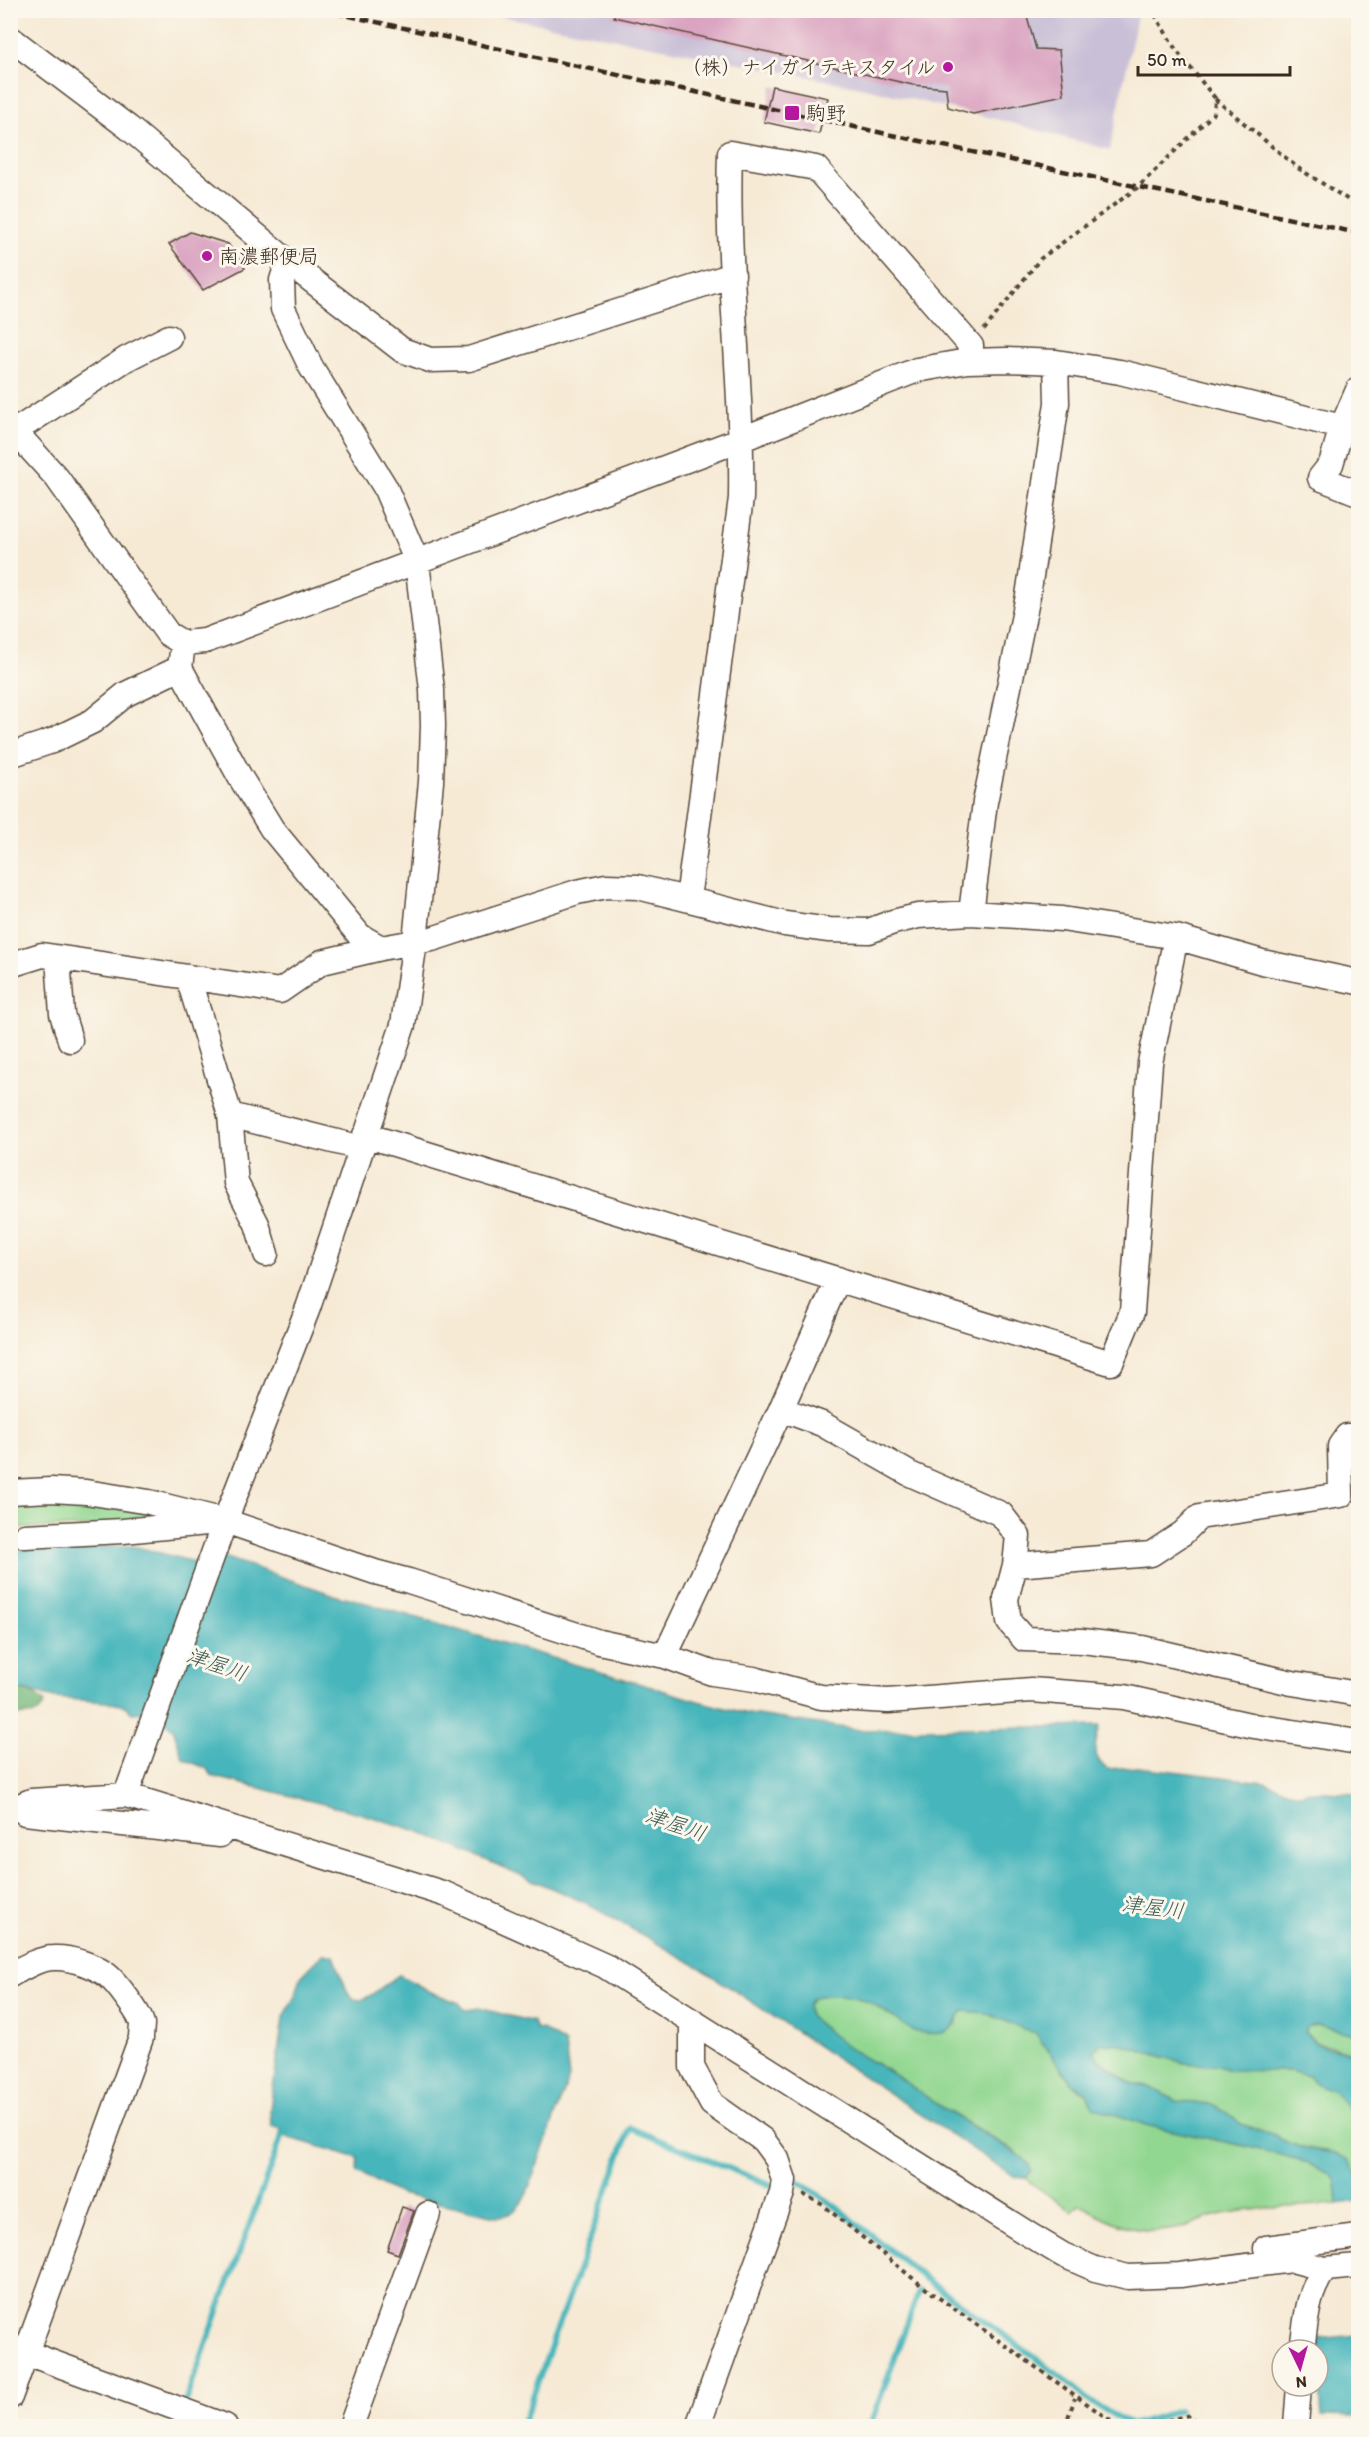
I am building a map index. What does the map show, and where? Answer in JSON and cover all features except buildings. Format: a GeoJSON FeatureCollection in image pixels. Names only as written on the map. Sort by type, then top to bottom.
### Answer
{"type":"FeatureCollection","features":[{"type":"Feature","properties":{"kind":"street"},"geometry":{"type":"LineString","coordinates":[[10,38],[129,128],[288,262],[402,350],[430,360],[469,359],[733,275]]}},
{"type":"Feature","properties":{"kind":"street"},"geometry":{"type":"LineString","coordinates":[[688,899],[741,498],[742,440],[729,198],[730,153],[816,168],[969,354]]}},
{"type":"Feature","properties":{"kind":"street"},"geometry":{"type":"LineString","coordinates":[[130,1786],[225,1521],[308,1308],[403,1025],[415,941],[431,782],[433,726],[432,690],[417,562],[385,487],[310,367],[283,309],[282,280],[288,262]]}},
{"type":"Feature","properties":{"kind":"street"},"geometry":{"type":"LineString","coordinates":[[169,337],[126,359],[13,428],[57,478],[168,634],[183,643],[205,640],[742,440],[917,370],[969,354],[1007,360],[1056,362],[1120,372],[1350,429]]}},
{"type":"Feature","properties":{"kind":"street"},"geometry":{"type":"LineString","coordinates":[[971,913],[985,802],[1028,596],[1057,404],[1056,362]]}},
{"type":"Feature","properties":{"kind":"street"},"geometry":{"type":"LineString","coordinates":[[1359,390],[1350,429],[1331,464],[1320,478],[1359,493]]}},
{"type":"Feature","properties":{"kind":"street"},"geometry":{"type":"LineString","coordinates":[[183,643],[180,668],[240,777],[273,829],[360,936],[381,948]]}},
{"type":"Feature","properties":{"kind":"street"},"geometry":{"type":"LineString","coordinates":[[10,755],[52,741],[93,721],[126,694],[180,668]]}},
{"type":"Feature","properties":{"kind":"street"},"geometry":{"type":"LineString","coordinates":[[10,965],[42,956],[280,991],[322,962],[432,939],[577,892],[606,886],[638,887],[785,924],[829,930],[869,931],[918,916],[971,913],[1062,919],[1176,937],[1262,962],[1359,982]]}},
{"type":"Feature","properties":{"kind":"street"},"geometry":{"type":"LineString","coordinates":[[230,1115],[363,1142],[838,1279],[1111,1363],[1132,1312],[1150,1063],[1176,937]]}},
{"type":"Feature","properties":{"kind":"street"},"geometry":{"type":"LineString","coordinates":[[58,958],[62,1014],[70,1040]]}},
{"type":"Feature","properties":{"kind":"street"},"geometry":{"type":"LineString","coordinates":[[188,977],[230,1115],[236,1183],[257,1224],[266,1254]]}},
{"type":"Feature","properties":{"kind":"street"},"geometry":{"type":"LineString","coordinates":[[665,1656],[781,1410],[838,1279]]}},
{"type":"Feature","properties":{"kind":"street"},"geometry":{"type":"LineString","coordinates":[[781,1410],[822,1425],[910,1474],[1001,1514],[1018,1536],[1015,1565],[1006,1599],[1009,1622],[1024,1639],[1082,1641],[1142,1648],[1292,1683],[1359,1694]]}},
{"type":"Feature","properties":{"kind":"street"},"geometry":{"type":"LineString","coordinates":[[1015,1565],[1151,1554],[1183,1533],[1199,1517],[1341,1495],[1340,1446],[1347,1436],[1359,1436]]}},
{"type":"Feature","properties":{"kind":"street"},"geometry":{"type":"LineString","coordinates":[[10,1492],[51,1490],[86,1492],[149,1502],[225,1521],[375,1572],[410,1581],[599,1642],[665,1656],[712,1673],[754,1679],[821,1697],[888,1701],[1032,1690],[1124,1697],[1254,1726],[1359,1742]]}},
{"type":"Feature","properties":{"kind":"street"},"geometry":{"type":"LineString","coordinates":[[25,1536],[123,1531],[225,1521]]}},
{"type":"Feature","properties":{"kind":"street"},"geometry":{"type":"LineString","coordinates":[[10,1811],[31,1801],[130,1786],[351,1865],[445,1894],[604,1966],[1064,2255],[1095,2269],[1128,2277],[1180,2275],[1292,2260],[1325,2269],[1356,2265]]}},
{"type":"Feature","properties":{"kind":"street"},"geometry":{"type":"LineString","coordinates":[[10,1811],[219,1835],[351,1865]]}},
{"type":"Feature","properties":{"kind":"street"},"geometry":{"type":"LineString","coordinates":[[10,1975],[30,1964],[53,1958],[92,1967],[108,1975],[142,2023],[141,2038],[18,2350],[10,2397]]}},
{"type":"Feature","properties":{"kind":"street"},"geometry":{"type":"LineString","coordinates":[[692,2021],[692,2067],[712,2104],[763,2140],[777,2159],[784,2180],[698,2427]]}},
{"type":"Feature","properties":{"kind":"street"},"geometry":{"type":"LineString","coordinates":[[351,2427],[428,2214]]}},
{"type":"Feature","properties":{"kind":"street"},"geometry":{"type":"LineString","coordinates":[[1180,2275],[1217,2259],[1255,2249],[1359,2236]]}},
{"type":"Feature","properties":{"kind":"street"},"geometry":{"type":"LineString","coordinates":[[1304,2338],[1308,2304],[1315,2282],[1325,2269]]}},
{"type":"Feature","properties":{"kind":"street"},"geometry":{"type":"LineString","coordinates":[[18,2350],[225,2427]]}},
{"type":"Feature","properties":{"kind":"street"},"geometry":{"type":"LineString","coordinates":[[1296,2427],[1298,2398]]}},
{"type":"Feature","properties":{"kind":"path"},"geometry":{"type":"LineString","coordinates":[[1156,10],[1155,15],[1176,50],[1215,98],[1298,168],[1359,206]]}},
{"type":"Feature","properties":{"kind":"path"},"geometry":{"type":"LineString","coordinates":[[969,354],[1040,259],[1137,188],[1214,113],[1215,98]]}},
{"type":"Feature","properties":{"kind":"path"},"geometry":{"type":"LineString","coordinates":[[783,2185],[823,2205],[921,2285],[1118,2427]]}},
{"type":"Feature","properties":{"kind":"path"},"geometry":{"type":"LineString","coordinates":[[1065,2427],[1075,2398]]}},
{"type":"Feature","properties":{"kind":"path"},"geometry":{"type":"LineString","coordinates":[[1141,2427],[1190,2415],[1197,2427]]}},
{"type":"Feature","properties":{"kind":"shaded area"},"geometry":{"type":"Polygon","coordinates":[[[474,11],[1138,11],[1110,150],[1000,120],[856,86],[474,11]]]}},
{"type":"Feature","properties":{"kind":"green space"},"geometry":{"type":"Polygon","coordinates":[[[45,1498],[185,1517],[118,1526],[15,1528],[11,1538],[11,1499],[45,1498]]]}},
{"type":"Feature","properties":{"kind":"green space"},"geometry":{"type":"Polygon","coordinates":[[[23,1690],[35,1695],[45,1703],[37,1713],[11,1718],[11,1694],[23,1690]]]}},
{"type":"Feature","properties":{"kind":"green space"},"geometry":{"type":"Polygon","coordinates":[[[847,1994],[869,2002],[914,2031],[956,2025],[960,2014],[967,2011],[987,2013],[1010,2021],[1030,2030],[1041,2039],[1065,2074],[1085,2094],[1094,2107],[1150,2126],[1300,2160],[1330,2174],[1336,2181],[1338,2204],[1242,2211],[1222,2214],[1180,2228],[1154,2231],[1115,2222],[1080,2204],[1072,2211],[1026,2178],[1031,2171],[1015,2151],[848,2048],[809,2016],[807,2005],[816,1996],[847,1994]]]}},
{"type":"Feature","properties":{"kind":"green space"},"geometry":{"type":"Polygon","coordinates":[[[1320,2025],[1358,2035],[1358,2063],[1353,2056],[1317,2042],[1304,2031],[1308,2026],[1320,2025]]]}},
{"type":"Feature","properties":{"kind":"green space"},"geometry":{"type":"Polygon","coordinates":[[[1116,2043],[1185,2063],[1219,2066],[1229,2070],[1291,2071],[1308,2076],[1313,2082],[1334,2091],[1358,2122],[1358,2178],[1348,2160],[1327,2151],[1306,2149],[1281,2140],[1275,2135],[1240,2124],[1212,2104],[1179,2102],[1147,2086],[1131,2083],[1098,2059],[1094,2051],[1100,2044],[1116,2043]]]}},
{"type":"Feature","properties":{"kind":"water","name":"津屋川"},"geometry":{"type":"Polygon","coordinates":[[[13,1537],[14,1549],[134,1546],[201,1564],[221,1556],[343,1598],[749,1714],[860,1730],[1100,1726],[1095,1749],[1098,1759],[1107,1769],[1138,1767],[1265,1782],[1297,1794],[1306,1791],[1358,1794],[1358,2035],[1320,2025],[1308,2026],[1304,2031],[1320,2045],[1351,2053],[1356,2059],[1360,2077],[1358,2122],[1334,2091],[1313,2082],[1308,2076],[1290,2071],[1229,2070],[1219,2066],[1185,2063],[1116,2043],[1100,2044],[1094,2051],[1098,2059],[1130,2083],[1147,2086],[1179,2102],[1212,2104],[1240,2124],[1275,2135],[1281,2140],[1306,2149],[1336,2153],[1348,2160],[1358,2178],[1358,2201],[1338,2204],[1336,2181],[1330,2174],[1300,2160],[1150,2126],[1093,2107],[1087,2094],[1070,2080],[1036,2034],[986,2013],[963,2011],[947,2032],[928,2033],[911,2030],[876,2006],[861,1999],[827,1995],[811,2000],[807,2009],[809,2016],[848,2048],[895,2075],[944,2109],[1022,2157],[1031,2171],[1026,2178],[1015,2177],[699,1967],[586,1903],[418,1831],[359,1813],[212,1776],[206,1768],[183,1759],[173,1728],[151,1711],[132,1713],[125,1706],[107,1702],[55,1698],[23,1690],[11,1694],[11,1538],[13,1537]]]}},
{"type":"Feature","properties":{"kind":"water"},"geometry":{"type":"Polygon","coordinates":[[[323,1954],[334,1956],[347,1991],[354,1999],[362,2000],[399,1975],[433,1993],[459,2003],[465,2010],[479,2008],[533,2022],[536,2030],[542,2029],[565,2044],[569,2078],[525,2198],[513,2212],[496,2216],[400,2194],[357,2172],[358,2158],[280,2135],[281,2129],[271,2125],[270,2109],[283,2019],[296,1994],[301,1977],[323,1954]]]}},
{"type":"Feature","properties":{"kind":"water"},"geometry":{"type":"Polygon","coordinates":[[[1358,2335],[1358,2417],[1322,2416],[1321,2398],[1330,2398],[1330,2338],[1326,2338],[1358,2335]]]}},
{"type":"Feature","properties":{"kind":"waterway"},"geometry":{"type":"LineString","coordinates":[[522,2426],[630,2128],[770,2185]]}},
{"type":"Feature","properties":{"kind":"waterway"},"geometry":{"type":"LineString","coordinates":[[184,2405],[282,2135]]}},
{"type":"Feature","properties":{"kind":"waterway"},"geometry":{"type":"LineString","coordinates":[[792,2177],[835,2206],[923,2277],[1058,2374],[1091,2402],[1131,2425],[1179,2411]]}},
{"type":"Feature","properties":{"kind":"waterway"},"geometry":{"type":"LineString","coordinates":[[870,2426],[919,2291]]}},
{"type":"Feature","properties":{"kind":"waterway"},"geometry":{"type":"LineString","coordinates":[[174,2426],[177,2416]]}},
{"type":"Feature","properties":{"kind":"railway"},"geometry":{"type":"LineString","coordinates":[[322,10],[887,134],[1358,233]]}},
{"type":"Feature","properties":{"kind":"place","name":"（株）ナイガイテキスタイル"},"geometry":{"type":"Point","coordinates":[948,67]}},
{"type":"Feature","properties":{"kind":"place","name":"駒野"},"geometry":{"type":"Point","coordinates":[792,113]}},
{"type":"Feature","properties":{"kind":"place","name":"南濃郵便局"},"geometry":{"type":"Point","coordinates":[207,256]}}]}
